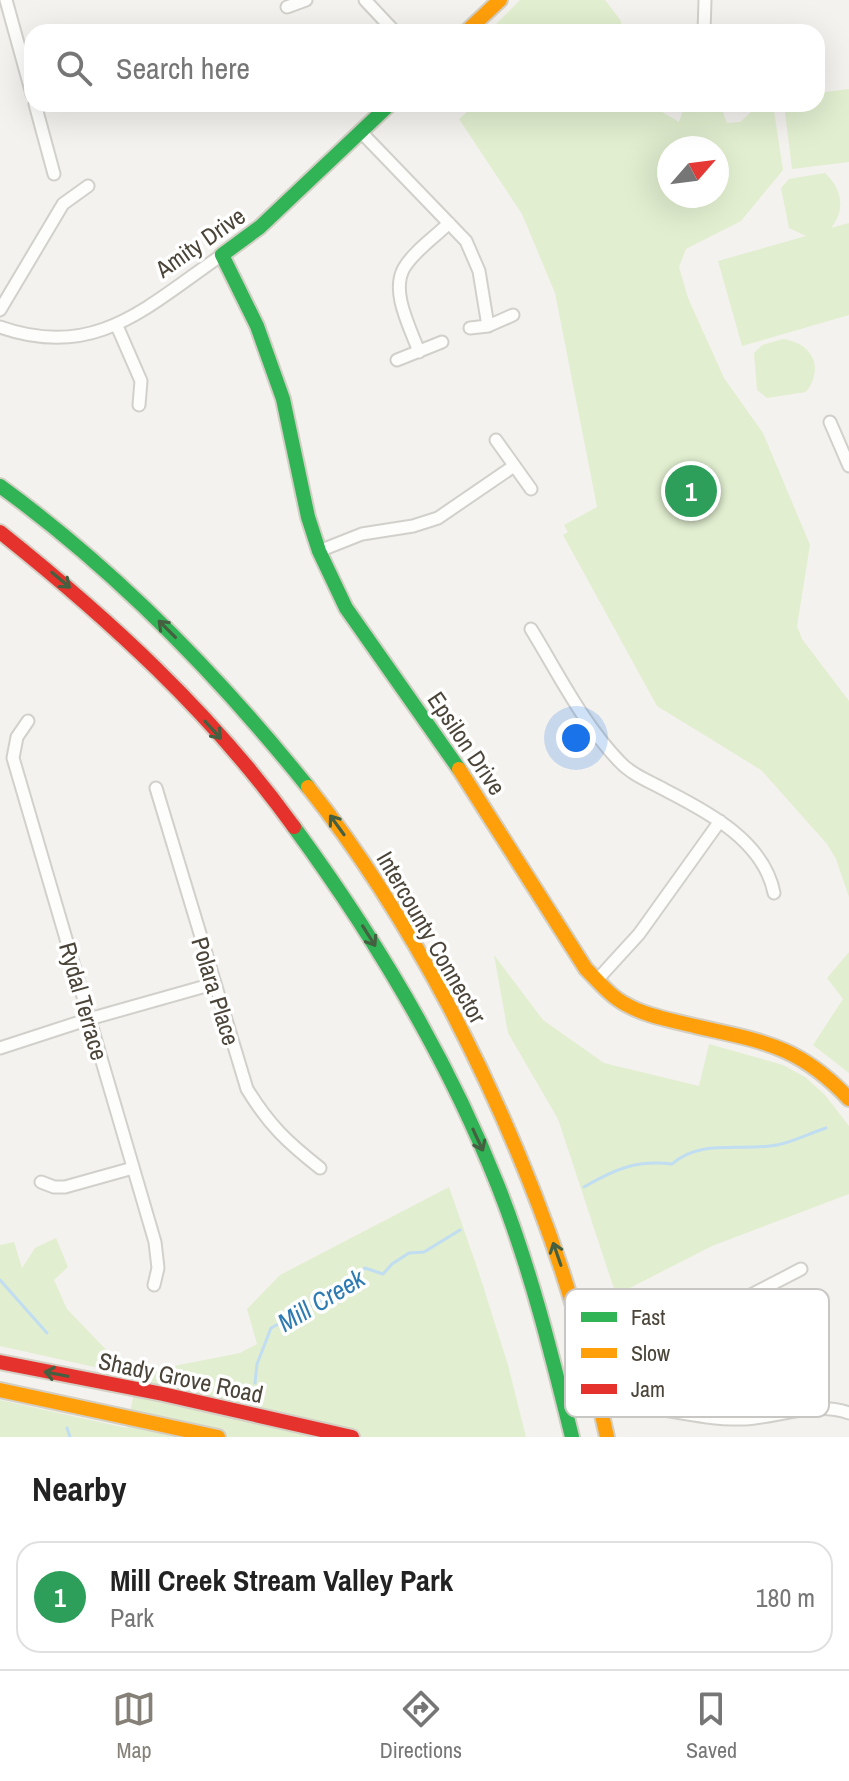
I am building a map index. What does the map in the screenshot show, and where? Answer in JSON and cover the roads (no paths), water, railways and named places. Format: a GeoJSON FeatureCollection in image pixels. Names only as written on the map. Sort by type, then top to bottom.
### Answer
{"type":"FeatureCollection","features":[{"type":"Feature","properties":{"kind":"main road"},"geometry":{"type":"LineString","coordinates":[[474,24],[500,0]]}},
{"type":"Feature","properties":{"kind":"main road","name":"Amity Drive"},"geometry":{"type":"LineString","coordinates":[[222,255],[260,227],[382,112]]}},
{"type":"Feature","properties":{"kind":"main road","name":"Epsilon Drive"},"geometry":{"type":"LineString","coordinates":[[222,255],[257,326],[283,399],[308,517],[319,551],[346,608],[468,781],[575,954],[597,980],[631,1007],[669,1019],[769,1041],[809,1062],[841,1088],[849,1099]]}},
{"type":"Feature","properties":{"kind":"main road","name":"Intercounty Connector"},"geometry":{"type":"LineString","coordinates":[[0,486],[86,552],[204,666],[269,738],[336,823],[393,904],[468,1041],[503,1113],[538,1197],[569,1289]]}},
{"type":"Feature","properties":{"kind":"main road"},"geometry":{"type":"LineString","coordinates":[[0,532],[113,626],[165,676],[249,769],[336,883],[385,961],[465,1112],[501,1195],[532,1283],[565,1410]]}},
{"type":"Feature","properties":{"kind":"main road","name":"Shady Grove Road"},"geometry":{"type":"LineString","coordinates":[[0,1362],[163,1394],[352,1437]]}},
{"type":"Feature","properties":{"kind":"main road","name":"Shady Grove Road"},"geometry":{"type":"LineString","coordinates":[[0,1390],[218,1437]]}},
{"type":"Feature","properties":{"kind":"main road"},"geometry":{"type":"LineString","coordinates":[[567,1417],[572,1437]]}},
{"type":"Feature","properties":{"kind":"main road","name":"Intercounty Connector"},"geometry":{"type":"LineString","coordinates":[[603,1417],[607,1437]]}},
{"type":"Feature","properties":{"kind":"street"},"geometry":{"type":"LineString","coordinates":[[6,0],[24,65]]}},
{"type":"Feature","properties":{"kind":"street"},"geometry":{"type":"LineString","coordinates":[[287,7],[306,0]]}},
{"type":"Feature","properties":{"kind":"street"},"geometry":{"type":"LineString","coordinates":[[365,0],[388,24]]}},
{"type":"Feature","properties":{"kind":"street"},"geometry":{"type":"LineString","coordinates":[[704,24],[705,0]]}},
{"type":"Feature","properties":{"kind":"street"},"geometry":{"type":"LineString","coordinates":[[37,112],[54,174]]}},
{"type":"Feature","properties":{"kind":"street"},"geometry":{"type":"LineString","coordinates":[[361,132],[466,241],[474,256],[488,326]]}},
{"type":"Feature","properties":{"kind":"street"},"geometry":{"type":"LineString","coordinates":[[0,310],[63,204],[88,186]]}},
{"type":"Feature","properties":{"kind":"street"},"geometry":{"type":"LineString","coordinates":[[419,352],[399,287],[402,271],[411,258],[449,223]]}},
{"type":"Feature","properties":{"kind":"street","name":"Amity Drive"},"geometry":{"type":"LineString","coordinates":[[0,327],[20,334],[71,338],[117,326],[222,255]]}},
{"type":"Feature","properties":{"kind":"street"},"geometry":{"type":"LineString","coordinates":[[470,328],[488,326],[513,315]]}},
{"type":"Feature","properties":{"kind":"street"},"geometry":{"type":"LineString","coordinates":[[117,326],[141,381],[139,405]]}},
{"type":"Feature","properties":{"kind":"street"},"geometry":{"type":"LineString","coordinates":[[397,360],[442,342]]}},
{"type":"Feature","properties":{"kind":"street"},"geometry":{"type":"LineString","coordinates":[[830,422],[849,466]]}},
{"type":"Feature","properties":{"kind":"street"},"geometry":{"type":"LineString","coordinates":[[496,440],[531,489]]}},
{"type":"Feature","properties":{"kind":"street"},"geometry":{"type":"LineString","coordinates":[[319,551],[362,534],[413,526],[438,518],[514,466]]}},
{"type":"Feature","properties":{"kind":"street"},"geometry":{"type":"LineString","coordinates":[[531,629],[596,733],[621,763],[634,774],[720,821],[761,860],[770,874],[774,893]]}},
{"type":"Feature","properties":{"kind":"street","name":"Rydal Terrace"},"geometry":{"type":"LineString","coordinates":[[28,721],[17,737],[13,758],[155,1242],[158,1268],[154,1285]]}},
{"type":"Feature","properties":{"kind":"street","name":"Polara Place"},"geometry":{"type":"LineString","coordinates":[[156,788],[247,1089],[266,1120],[286,1141],[320,1168]]}},
{"type":"Feature","properties":{"kind":"street"},"geometry":{"type":"LineString","coordinates":[[597,980],[639,934],[720,821]]}},
{"type":"Feature","properties":{"kind":"street"},"geometry":{"type":"LineString","coordinates":[[0,1048],[213,984]]}},
{"type":"Feature","properties":{"kind":"street"},"geometry":{"type":"LineString","coordinates":[[41,1182],[65,1187],[133,1168]]}},
{"type":"Feature","properties":{"kind":"street"},"geometry":{"type":"LineString","coordinates":[[763,1289],[801,1269]]}},
{"type":"Feature","properties":{"kind":"street"},"geometry":{"type":"LineString","coordinates":[[829,1408],[849,1413]]}},
{"type":"Feature","properties":{"kind":"street"},"geometry":{"type":"LineString","coordinates":[[724,1417],[755,1417]]}},
{"type":"Feature","properties":{"kind":"waterway","name":"Mill Creek"},"geometry":{"type":"LineString","coordinates":[[584,1187],[626,1167],[647,1163],[672,1164],[683,1156],[709,1148],[777,1145],[826,1128]]}},
{"type":"Feature","properties":{"kind":"waterway","name":"Mill Creek"},"geometry":{"type":"LineString","coordinates":[[255,1383],[257,1364],[271,1328],[330,1296],[365,1268],[383,1274],[409,1253],[424,1252],[460,1230]]}},
{"type":"Feature","properties":{"kind":"waterway"},"geometry":{"type":"LineString","coordinates":[[0,1280],[47,1333]]}},
{"type":"Feature","properties":{"kind":"waterway"},"geometry":{"type":"LineString","coordinates":[[67,1428],[70,1437]]}},
{"type":"Feature","properties":{"kind":"place","name":"Mill Creek Stream Valley Park"},"geometry":{"type":"Point","coordinates":[691,491]}}]}
